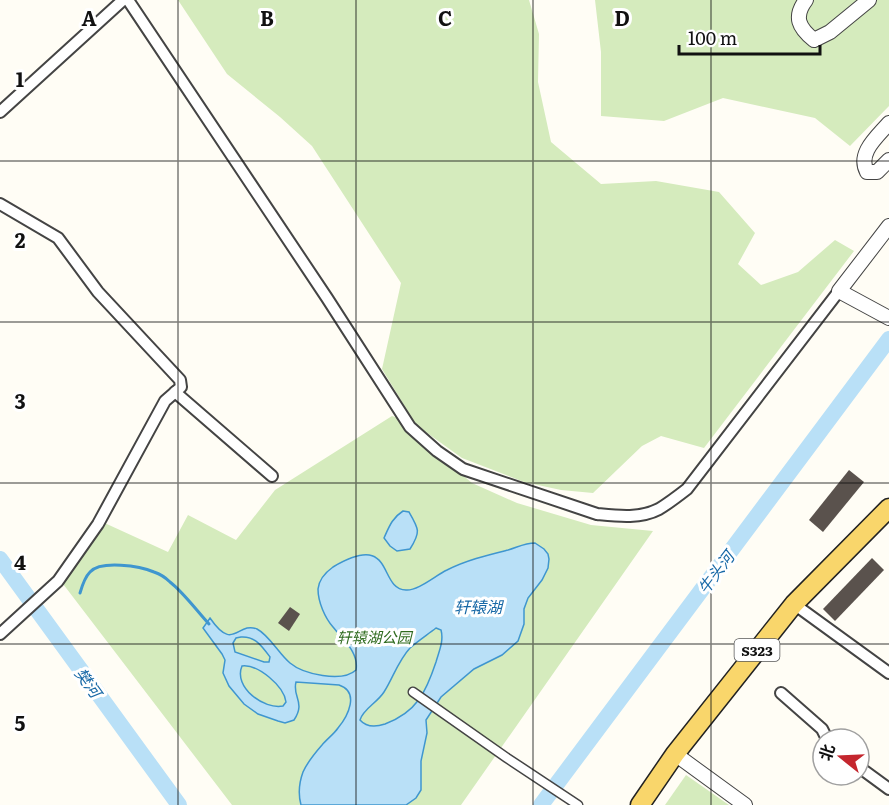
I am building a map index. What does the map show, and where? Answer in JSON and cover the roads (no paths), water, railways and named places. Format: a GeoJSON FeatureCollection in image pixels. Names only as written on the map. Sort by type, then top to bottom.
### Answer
{"type":"FeatureCollection","features":[{"type":"Feature","properties":{"kind":"main road","name":"S323"},"geometry":{"type":"LineString","coordinates":[[640,805],[675,754],[794,604],[889,508]]}},
{"type":"Feature","properties":{"kind":"street"},"geometry":{"type":"LineString","coordinates":[[0,112],[126,0],[327,298],[410,427],[436,451],[463,469],[597,514],[639,516],[657,510],[687,489],[844,294],[889,226]]}},
{"type":"Feature","properties":{"kind":"street"},"geometry":{"type":"LineString","coordinates":[[806,0],[800,8],[799,21],[804,32],[814,40],[830,32],[869,0]]}},
{"type":"Feature","properties":{"kind":"street"},"geometry":{"type":"LineString","coordinates":[[889,123],[864,153],[864,165],[867,172],[877,172],[889,160]]}},
{"type":"Feature","properties":{"kind":"street"},"geometry":{"type":"LineString","coordinates":[[0,204],[58,238],[98,292],[180,380],[181,387],[165,401],[98,524],[58,581],[0,634]]}},
{"type":"Feature","properties":{"kind":"street"},"geometry":{"type":"LineString","coordinates":[[844,294],[889,318]]}},
{"type":"Feature","properties":{"kind":"street"},"geometry":{"type":"LineString","coordinates":[[175,392],[272,476]]}},
{"type":"Feature","properties":{"kind":"street"},"geometry":{"type":"LineString","coordinates":[[794,604],[889,674]]}},
{"type":"Feature","properties":{"kind":"street"},"geometry":{"type":"LineString","coordinates":[[412,692],[578,805]]}},
{"type":"Feature","properties":{"kind":"street"},"geometry":{"type":"LineString","coordinates":[[781,693],[820,727]]}},
{"type":"Feature","properties":{"kind":"street"},"geometry":{"type":"LineString","coordinates":[[675,754],[745,805]]}},
{"type":"Feature","properties":{"kind":"street"},"geometry":{"type":"LineString","coordinates":[[871,776],[889,789]]}},
{"type":"Feature","properties":{"kind":"water"},"geometry":{"type":"Polygon","coordinates":[[[403,511],[409,512],[417,527],[417,534],[410,549],[397,551],[384,538],[393,520],[403,511]]]}},
{"type":"Feature","properties":{"kind":"water","name":"轩辕湖"},"geometry":{"type":"Polygon","coordinates":[[[535,543],[548,554],[548,568],[528,598],[524,609],[524,624],[518,641],[502,655],[474,669],[441,697],[426,720],[427,733],[421,761],[421,790],[416,798],[406,805],[301,805],[299,788],[303,772],[345,717],[351,699],[349,693],[339,685],[296,682],[299,709],[294,720],[285,723],[258,714],[244,704],[229,686],[223,673],[225,660],[203,628],[210,618],[218,628],[230,635],[245,629],[257,629],[290,663],[304,671],[323,676],[342,676],[356,670],[355,658],[353,652],[327,619],[318,594],[321,579],[333,567],[353,557],[367,555],[376,558],[382,564],[397,587],[411,590],[462,563],[535,543]],[[436,628],[413,645],[399,664],[384,692],[362,716],[360,720],[363,723],[372,726],[385,724],[405,713],[419,700],[436,662],[441,646],[441,630],[436,628]],[[241,637],[236,638],[233,643],[235,652],[269,662],[270,657],[258,642],[241,637]],[[242,666],[240,674],[246,689],[259,701],[275,706],[283,706],[286,702],[281,689],[262,672],[242,666]]]}},
{"type":"Feature","properties":{"kind":"waterway","name":"牛头河"},"geometry":{"type":"LineString","coordinates":[[541,805],[889,339]]}},
{"type":"Feature","properties":{"kind":"waterway","name":"樊河"},"geometry":{"type":"LineString","coordinates":[[0,559],[179,805]]}},
{"type":"Feature","properties":{"kind":"waterway"},"geometry":{"type":"LineString","coordinates":[[80,593],[87,576],[95,568],[111,565],[140,568],[167,579],[209,624]]}},
{"type":"Feature","properties":{"kind":"park label","name":"轩辕湖公园"},"geometry":{"type":"Point","coordinates":[374,636]}}]}
